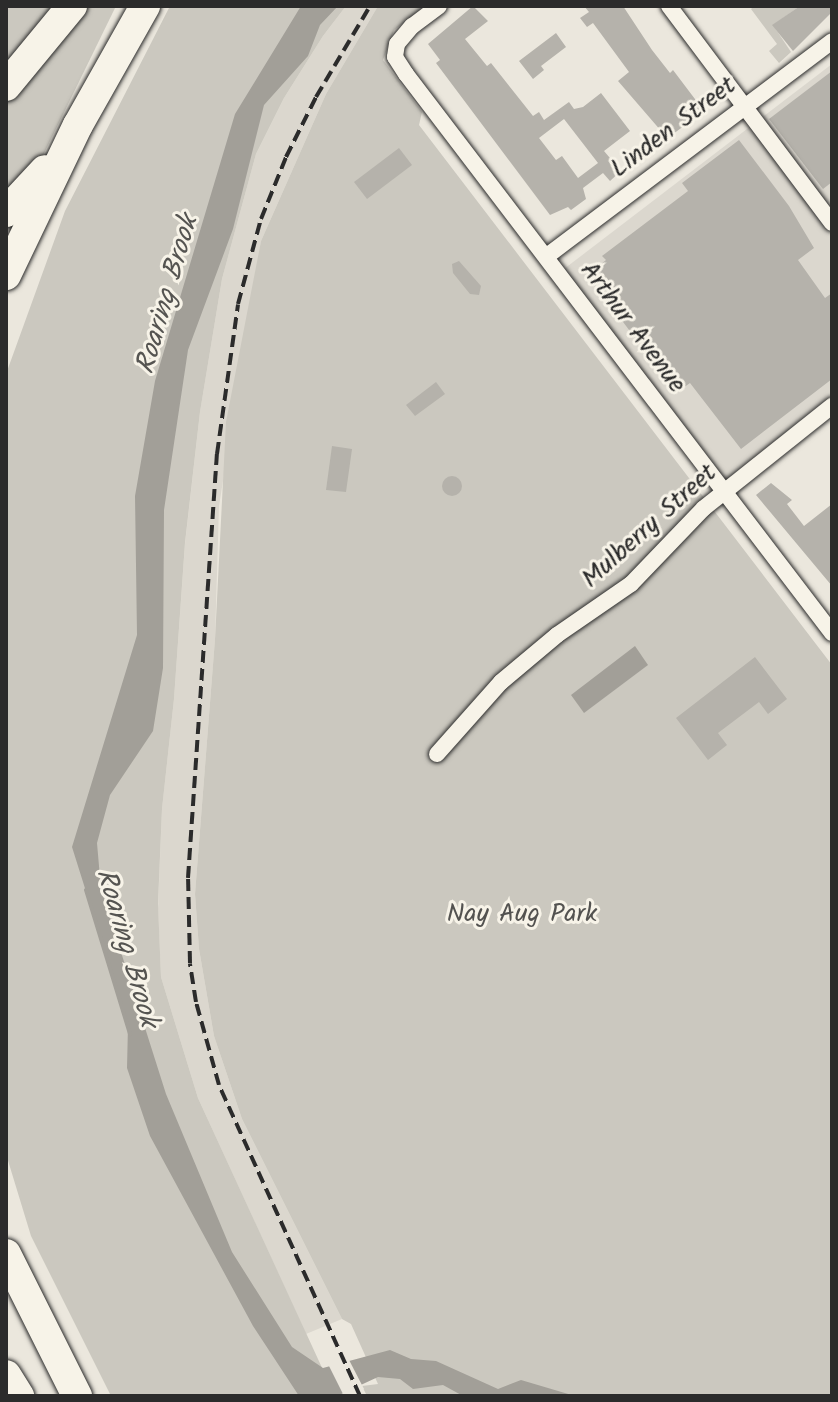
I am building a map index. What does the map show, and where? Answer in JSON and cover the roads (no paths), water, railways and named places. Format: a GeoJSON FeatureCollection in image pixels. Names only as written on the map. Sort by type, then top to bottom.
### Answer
{"type":"FeatureCollection","features":[{"type":"Feature","properties":{"kind":"highway"},"geometry":{"type":"LineString","coordinates":[[6,86],[72,6]]}},
{"type":"Feature","properties":{"kind":"highway"},"geometry":{"type":"LineString","coordinates":[[6,275],[78,125],[145,6]]}},
{"type":"Feature","properties":{"kind":"highway"},"geometry":{"type":"LineString","coordinates":[[6,212],[36,183],[78,125]]}},
{"type":"Feature","properties":{"kind":"highway"},"geometry":{"type":"LineString","coordinates":[[6,1254],[77,1396]]}},
{"type":"Feature","properties":{"kind":"highway"},"geometry":{"type":"LineString","coordinates":[[6,1375],[19,1396]]}},
{"type":"Feature","properties":{"kind":"street","name":"Arthur Avenue"},"geometry":{"type":"LineString","coordinates":[[439,6],[406,32],[395,51],[406,74],[832,633]]}},
{"type":"Feature","properties":{"kind":"street"},"geometry":{"type":"LineString","coordinates":[[669,6],[832,223]]}},
{"type":"Feature","properties":{"kind":"street","name":"Linden Street"},"geometry":{"type":"LineString","coordinates":[[547,256],[832,41]]}},
{"type":"Feature","properties":{"kind":"street","name":"Mulberry Street"},"geometry":{"type":"LineString","coordinates":[[437,754],[501,682],[557,635],[631,584],[725,490],[832,406]]}},
{"type":"Feature","properties":{"kind":"waterway","name":"Roaring Brook"},"geometry":{"type":"LineString","coordinates":[[86,890],[130,1034]]}},
{"type":"Feature","properties":{"kind":"railway"},"geometry":{"type":"LineString","coordinates":[[360,1396],[219,1085],[196,1002],[190,963],[188,878],[217,454],[238,304],[261,219],[286,157],[316,97],[370,6]]}},
{"type":"Feature","properties":{"kind":"park label","name":"Nay Aug Park"},"geometry":{"type":"Point","coordinates":[522,915]}}]}
